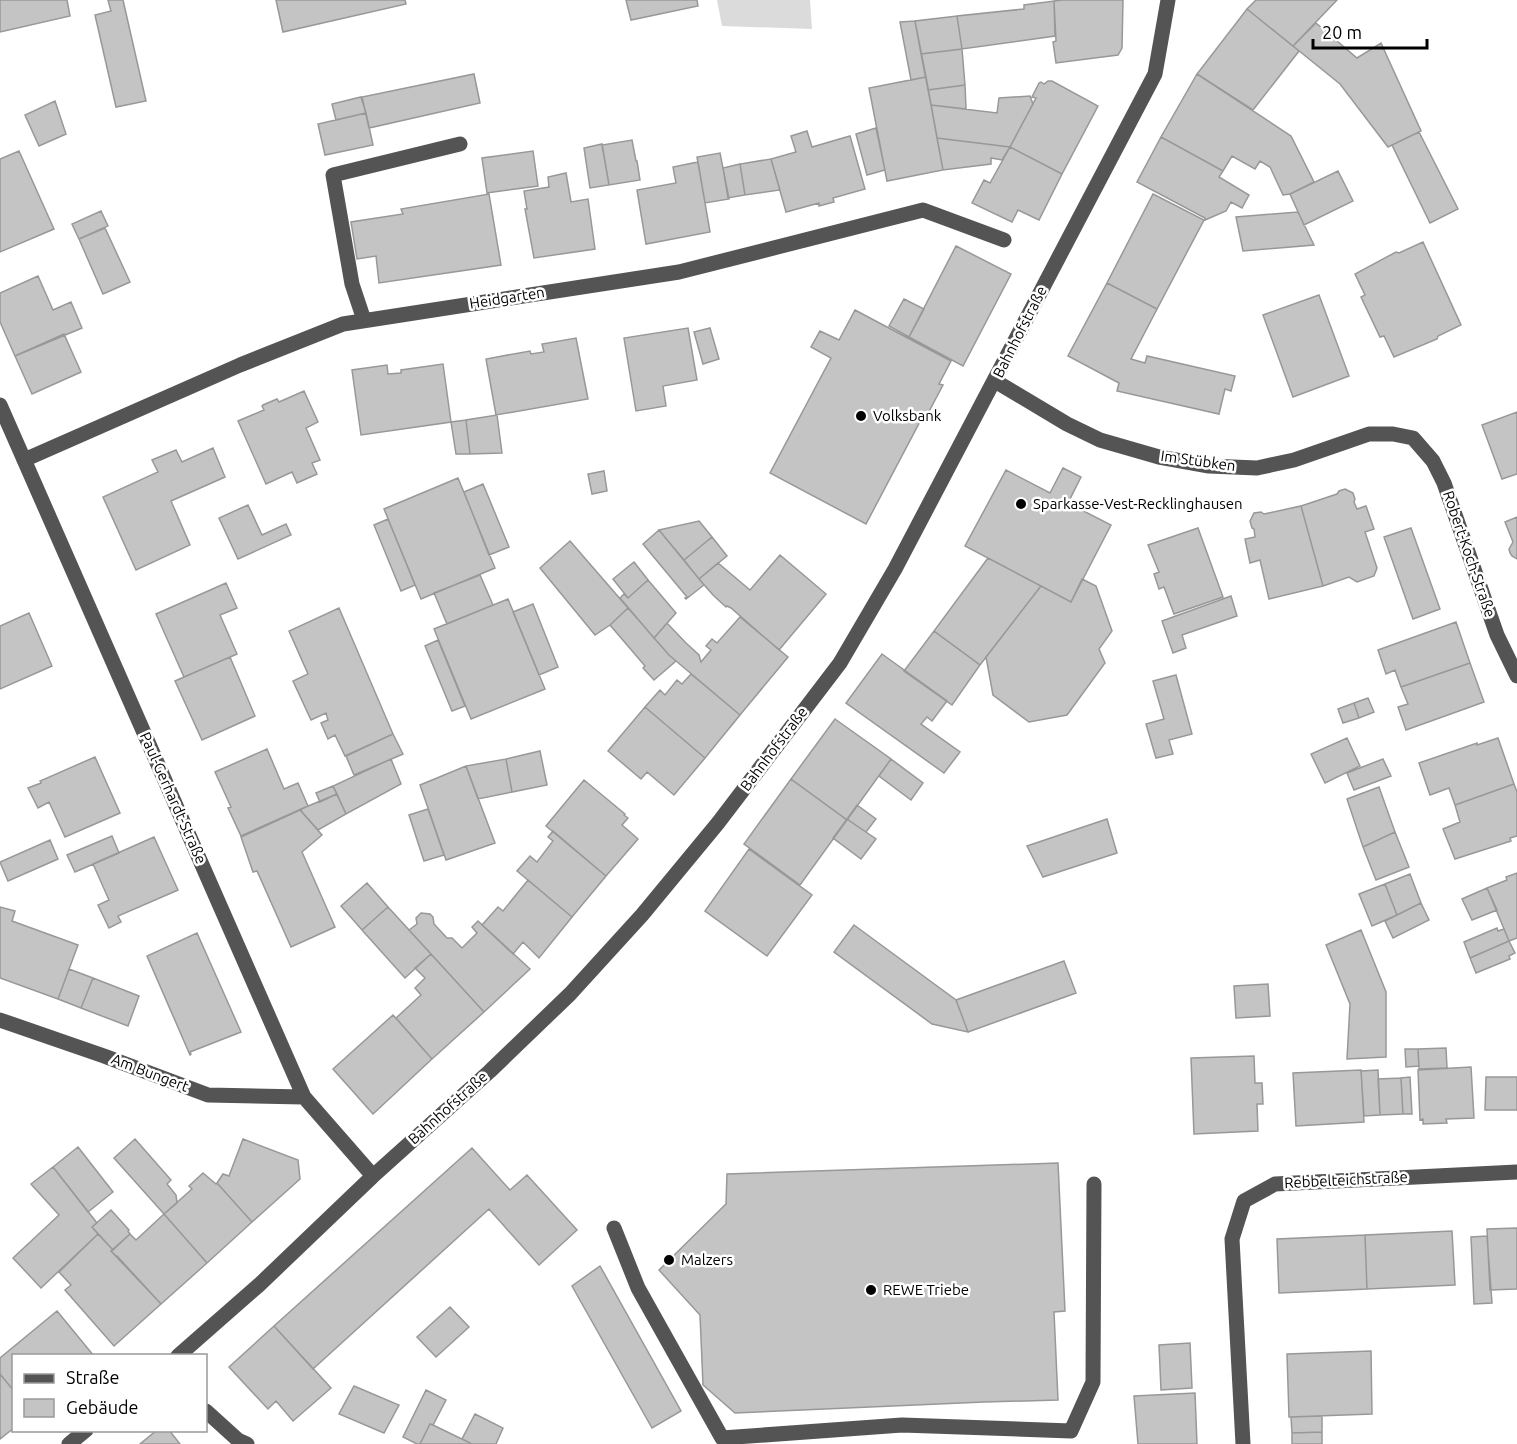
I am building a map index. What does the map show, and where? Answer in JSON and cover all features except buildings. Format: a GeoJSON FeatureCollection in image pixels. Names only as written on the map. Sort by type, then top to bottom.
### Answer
{"type":"FeatureCollection","features":[{"type":"Feature","properties":{"kind":"street","name":"Bahnhofstraße"},"geometry":{"type":"LineString","coordinates":[[180,1354],[259,1285],[570,994],[642,915],[718,823],[840,663],[895,569],[1155,74],[1168,0]]}},
{"type":"Feature","properties":{"kind":"street"},"geometry":{"type":"LineString","coordinates":[[364,320],[352,284],[333,175],[460,144]]}},
{"type":"Feature","properties":{"kind":"street","name":"Heidgarten"},"geometry":{"type":"LineString","coordinates":[[24,460],[240,365],[343,324],[679,272],[923,210],[1004,240]]}},
{"type":"Feature","properties":{"kind":"street","name":"Im Stübken"},"geometry":{"type":"LineString","coordinates":[[995,381],[1067,424],[1100,440],[1159,457],[1209,466],[1257,468],[1294,460],[1369,434],[1393,434],[1413,438]]}},
{"type":"Feature","properties":{"kind":"street","name":"Paul-Gerhardt-Straße"},"geometry":{"type":"LineString","coordinates":[[0,405],[304,1097],[373,1176]]}},
{"type":"Feature","properties":{"kind":"street","name":"Robert-Koch-Straße"},"geometry":{"type":"LineString","coordinates":[[1413,438],[1433,461],[1444,483],[1497,635],[1517,676]]}},
{"type":"Feature","properties":{"kind":"street","name":"Am Bungert"},"geometry":{"type":"LineString","coordinates":[[0,1020],[208,1095],[304,1097]]}},
{"type":"Feature","properties":{"kind":"street","name":"Rebbelteichstraße"},"geometry":{"type":"LineString","coordinates":[[1243,1444],[1232,1239],[1244,1201],[1275,1184],[1517,1172]]}},
{"type":"Feature","properties":{"kind":"street"},"geometry":{"type":"LineString","coordinates":[[614,1228],[638,1288],[722,1438],[902,1425],[1071,1431],[1093,1382],[1094,1184]]}},
{"type":"Feature","properties":{"kind":"street"},"geometry":{"type":"LineString","coordinates":[[207,1413],[238,1440],[247,1444]]}},
{"type":"Feature","properties":{"kind":"street"},"geometry":{"type":"LineString","coordinates":[[69,1444],[85,1432]]}},
{"type":"Feature","properties":{"kind":"shaded area"},"geometry":{"type":"Polygon","coordinates":[[[717,0],[810,0],[812,29],[722,26],[717,0]]]}},
{"type":"Feature","properties":{"kind":"place","name":"Volksbank"},"geometry":{"type":"Point","coordinates":[861,416]}},
{"type":"Feature","properties":{"kind":"place","name":"Sparkasse-Vest-Recklinghausen"},"geometry":{"type":"Point","coordinates":[1021,504]}},
{"type":"Feature","properties":{"kind":"place","name":"Malzers"},"geometry":{"type":"Point","coordinates":[669,1260]}},
{"type":"Feature","properties":{"kind":"place","name":"REWE Triebe"},"geometry":{"type":"Point","coordinates":[871,1290]}}]}
